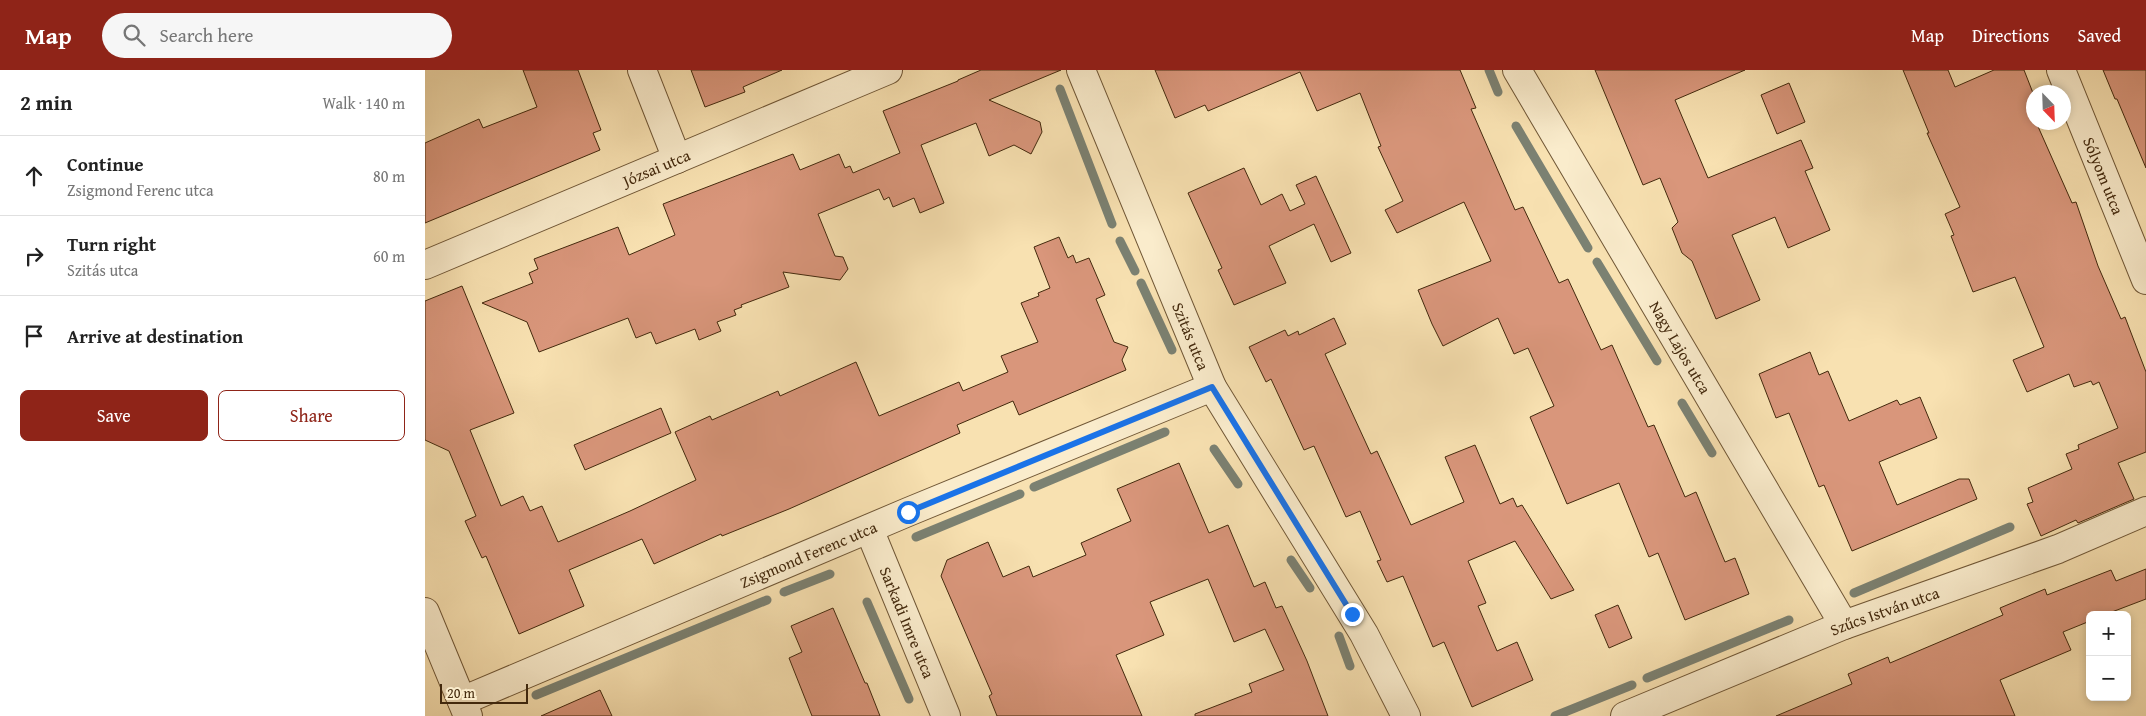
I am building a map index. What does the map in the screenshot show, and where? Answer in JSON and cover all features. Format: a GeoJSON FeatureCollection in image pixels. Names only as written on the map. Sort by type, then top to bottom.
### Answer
{"type":"FeatureCollection","features":[{"type":"Feature","properties":{"kind":"street"},"geometry":{"type":"LineString","coordinates":[[642,70],[677,159]]}},
{"type":"Feature","properties":{"kind":"street","name":"Józsai utca"},"geometry":{"type":"LineString","coordinates":[[425,265],[888,70]]}},
{"type":"Feature","properties":{"kind":"street","name":"Szitás utca"},"geometry":{"type":"LineString","coordinates":[[1081,70],[1212,387],[1364,634],[1406,716]]}},
{"type":"Feature","properties":{"kind":"street","name":"Nagy Lajos utca"},"geometry":{"type":"LineString","coordinates":[[1517,70],[1844,625]]}},
{"type":"Feature","properties":{"kind":"street","name":"Sólyom utca"},"geometry":{"type":"LineString","coordinates":[[2061,70],[2145,274]]}},
{"type":"Feature","properties":{"kind":"street","name":"Zsigmond Ferenc utca"},"geometry":{"type":"LineString","coordinates":[[465,709],[869,528],[1212,387]]}},
{"type":"Feature","properties":{"kind":"street","name":"Szűcs István utca"},"geometry":{"type":"LineString","coordinates":[[1625,716],[1844,625],[2058,549],[2146,511]]}},
{"type":"Feature","properties":{"kind":"street","name":"Sarkadi Imre utca"},"geometry":{"type":"LineString","coordinates":[[869,528],[946,716]]}},
{"type":"Feature","properties":{"kind":"street"},"geometry":{"type":"LineString","coordinates":[[425,612],[465,709]]}},
{"type":"Feature","properties":{"kind":"building"},"geometry":{"type":"Polygon","coordinates":[[[523,70],[578,70],[601,130],[593,133],[600,150],[425,223],[425,143],[479,119],[483,128],[537,107],[523,70]]]}},
{"type":"Feature","properties":{"kind":"building"},"geometry":{"type":"Polygon","coordinates":[[[691,70],[782,70],[743,87],[745,92],[705,107],[691,70]]]}},
{"type":"Feature","properties":{"kind":"building"},"geometry":{"type":"Polygon","coordinates":[[[981,70],[1061,70],[989,100],[1040,122],[1042,132],[1031,154],[1014,145],[989,156],[976,123],[921,145],[944,203],[920,213],[914,198],[893,207],[889,197],[884,200],[879,189],[818,214],[835,256],[843,257],[848,269],[840,280],[783,272],[789,287],[741,305],[742,307],[734,310],[736,315],[717,322],[721,331],[699,340],[695,329],[656,344],[651,332],[636,338],[628,318],[539,352],[527,322],[482,303],[533,283],[529,273],[538,269],[534,259],[618,227],[629,255],[675,235],[663,204],[793,154],[800,170],[839,154],[845,168],[850,166],[853,173],[900,153],[883,111],[981,70]]]}},
{"type":"Feature","properties":{"kind":"building"},"geometry":{"type":"Polygon","coordinates":[[[1155,70],[1460,70],[1476,108],[1471,109],[1515,210],[1523,207],[1559,283],[1568,279],[1601,350],[1612,345],[1648,427],[1654,425],[1685,497],[1696,492],[1725,562],[1735,558],[1749,594],[1685,620],[1658,553],[1649,557],[1619,483],[1567,504],[1530,417],[1554,406],[1528,348],[1514,354],[1498,318],[1443,346],[1418,290],[1491,261],[1464,202],[1397,233],[1385,210],[1403,201],[1378,147],[1381,146],[1360,93],[1317,111],[1300,72],[1208,111],[1205,105],[1175,118],[1155,70]]]}},
{"type":"Feature","properties":{"kind":"building"},"geometry":{"type":"Polygon","coordinates":[[[1595,70],[1745,70],[1675,100],[1708,178],[1801,140],[1813,168],[1805,171],[1830,230],[1788,248],[1775,217],[1732,235],[1760,300],[1716,319],[1692,261],[1682,253],[1672,228],[1678,222],[1660,178],[1643,185],[1595,70]]]}},
{"type":"Feature","properties":{"kind":"building"},"geometry":{"type":"Polygon","coordinates":[[[1903,70],[1948,70],[1955,87],[1994,70],[2024,70],[2030,85],[2026,85],[2026,130],[2040,130],[2072,203],[2076,202],[2098,266],[2121,319],[2125,317],[2146,372],[2146,452],[2118,463],[2134,499],[2078,523],[2076,520],[2041,536],[2027,504],[2033,502],[2028,488],[2072,469],[2066,454],[2079,449],[2078,445],[2118,428],[2099,382],[2093,385],[2091,381],[2074,387],[2069,374],[2027,392],[2013,360],[2044,347],[2015,277],[1973,292],[1951,236],[1954,235],[1945,214],[1960,207],[1927,133],[1929,133],[1903,70]]]}},
{"type":"Feature","properties":{"kind":"building"},"geometry":{"type":"Polygon","coordinates":[[[2103,70],[2146,70],[2146,168],[2117,99],[2115,99],[2103,70]]]}},
{"type":"Feature","properties":{"kind":"building"},"geometry":{"type":"Polygon","coordinates":[[[1789,83],[1805,122],[1777,134],[1761,95],[1789,83]]]}},
{"type":"Feature","properties":{"kind":"building"},"geometry":{"type":"Polygon","coordinates":[[[1244,168],[1261,205],[1282,194],[1290,211],[1305,204],[1296,185],[1316,176],[1351,253],[1331,262],[1314,224],[1269,246],[1286,283],[1234,305],[1218,270],[1222,268],[1188,193],[1244,168]]]}},
{"type":"Feature","properties":{"kind":"building"},"geometry":{"type":"Polygon","coordinates":[[[1059,237],[1068,258],[1073,255],[1076,263],[1089,258],[1105,295],[1096,299],[1114,342],[1128,347],[1122,360],[1126,370],[1019,415],[1013,401],[957,425],[960,433],[789,509],[722,536],[721,534],[654,564],[642,539],[569,570],[584,606],[519,634],[486,556],[482,558],[465,521],[476,516],[449,451],[425,440],[425,301],[462,286],[514,413],[470,430],[501,506],[523,496],[530,511],[542,506],[558,542],[696,480],[675,432],[710,416],[712,420],[778,391],[780,396],[856,362],[879,416],[959,382],[963,391],[1008,372],[1001,356],[1038,342],[1021,303],[1039,296],[1038,293],[1050,288],[1034,247],[1059,237]]]}},
{"type":"Feature","properties":{"kind":"building"},"geometry":{"type":"Polygon","coordinates":[[[1334,318],[1346,344],[1325,354],[1371,454],[1377,451],[1411,525],[1464,502],[1445,457],[1475,445],[1500,504],[1513,498],[1517,507],[1522,505],[1574,590],[1551,599],[1515,541],[1468,561],[1486,603],[1478,606],[1497,651],[1517,642],[1533,680],[1472,707],[1444,642],[1433,647],[1403,576],[1387,582],[1377,561],[1381,560],[1360,511],[1346,517],[1314,446],[1304,450],[1271,379],[1266,382],[1249,347],[1285,330],[1288,336],[1298,331],[1299,335],[1334,318]]]}},
{"type":"Feature","properties":{"kind":"building"},"geometry":{"type":"Polygon","coordinates":[[[1810,352],[1819,375],[1828,371],[1849,421],[1897,400],[1900,405],[1920,397],[1937,438],[1879,462],[1897,505],[1959,479],[1969,479],[1977,499],[1852,551],[1824,485],[1819,487],[1789,413],[1776,418],[1759,374],[1810,352]]]}},
{"type":"Feature","properties":{"kind":"building"},"geometry":{"type":"Polygon","coordinates":[[[661,408],[671,433],[585,470],[574,445],[661,408]]]}},
{"type":"Feature","properties":{"kind":"building"},"geometry":{"type":"Polygon","coordinates":[[[1179,463],[1209,533],[1228,525],[1254,587],[1265,582],[1276,608],[1282,606],[1307,661],[1328,716],[1195,716],[1195,714],[1252,692],[1249,684],[1284,670],[1265,629],[1234,642],[1208,579],[1150,602],[1164,635],[1116,655],[1142,716],[997,716],[989,696],[992,694],[941,576],[947,560],[988,542],[1003,577],[1029,566],[1033,577],[1086,555],[1081,543],[1131,521],[1117,489],[1179,463]]]}},
{"type":"Feature","properties":{"kind":"building"},"geometry":{"type":"Polygon","coordinates":[[[2146,569],[2146,599],[2114,611],[2086,611],[2086,623],[2063,632],[2071,650],[2000,680],[2015,716],[1776,716],[1852,684],[1848,674],[1888,657],[1890,663],[2003,615],[2000,608],[2045,589],[2047,595],[2111,570],[2116,581],[2146,569]]]}},
{"type":"Feature","properties":{"kind":"building"},"geometry":{"type":"Polygon","coordinates":[[[1618,605],[1632,638],[1609,648],[1595,615],[1618,605]]]}},
{"type":"Feature","properties":{"kind":"building"},"geometry":{"type":"Polygon","coordinates":[[[833,608],[880,716],[812,716],[789,658],[802,652],[791,626],[833,608]]]}},
{"type":"Feature","properties":{"kind":"building"},"geometry":{"type":"Polygon","coordinates":[[[600,690],[612,716],[541,716],[600,690]]]}},
{"type":"Feature","properties":{"kind":"waterway"},"geometry":{"type":"LineString","coordinates":[[1489,70],[1498,92]]}},
{"type":"Feature","properties":{"kind":"waterway"},"geometry":{"type":"LineString","coordinates":[[1060,89],[1112,224]]}},
{"type":"Feature","properties":{"kind":"waterway"},"geometry":{"type":"LineString","coordinates":[[1516,126],[1588,248]]}},
{"type":"Feature","properties":{"kind":"waterway"},"geometry":{"type":"LineString","coordinates":[[1120,241],[1135,271]]}},
{"type":"Feature","properties":{"kind":"waterway"},"geometry":{"type":"LineString","coordinates":[[1597,262],[1657,361]]}},
{"type":"Feature","properties":{"kind":"waterway"},"geometry":{"type":"LineString","coordinates":[[1141,283],[1172,350]]}},
{"type":"Feature","properties":{"kind":"waterway"},"geometry":{"type":"LineString","coordinates":[[1682,403],[1712,453]]}},
{"type":"Feature","properties":{"kind":"waterway"},"geometry":{"type":"LineString","coordinates":[[1034,487],[1165,432]]}},
{"type":"Feature","properties":{"kind":"waterway"},"geometry":{"type":"LineString","coordinates":[[1214,449],[1238,484]]}},
{"type":"Feature","properties":{"kind":"waterway"},"geometry":{"type":"LineString","coordinates":[[916,537],[1020,494]]}},
{"type":"Feature","properties":{"kind":"waterway"},"geometry":{"type":"LineString","coordinates":[[1854,593],[2010,527]]}},
{"type":"Feature","properties":{"kind":"waterway"},"geometry":{"type":"LineString","coordinates":[[1291,560],[1310,588]]}},
{"type":"Feature","properties":{"kind":"waterway"},"geometry":{"type":"LineString","coordinates":[[784,592],[830,574]]}},
{"type":"Feature","properties":{"kind":"waterway"},"geometry":{"type":"LineString","coordinates":[[536,695],[767,600]]}},
{"type":"Feature","properties":{"kind":"waterway"},"geometry":{"type":"LineString","coordinates":[[867,602],[909,699]]}},
{"type":"Feature","properties":{"kind":"waterway"},"geometry":{"type":"LineString","coordinates":[[1647,678],[1789,620]]}},
{"type":"Feature","properties":{"kind":"waterway"},"geometry":{"type":"LineString","coordinates":[[1339,636],[1350,666]]}},
{"type":"Feature","properties":{"kind":"waterway"},"geometry":{"type":"LineString","coordinates":[[1555,716],[1632,685]]}},
{"type":"Feature","properties":{"kind":"route"},"geometry":{"type":"LineString","coordinates":[[908,512],[1212,387],[1352,614]]}}]}
